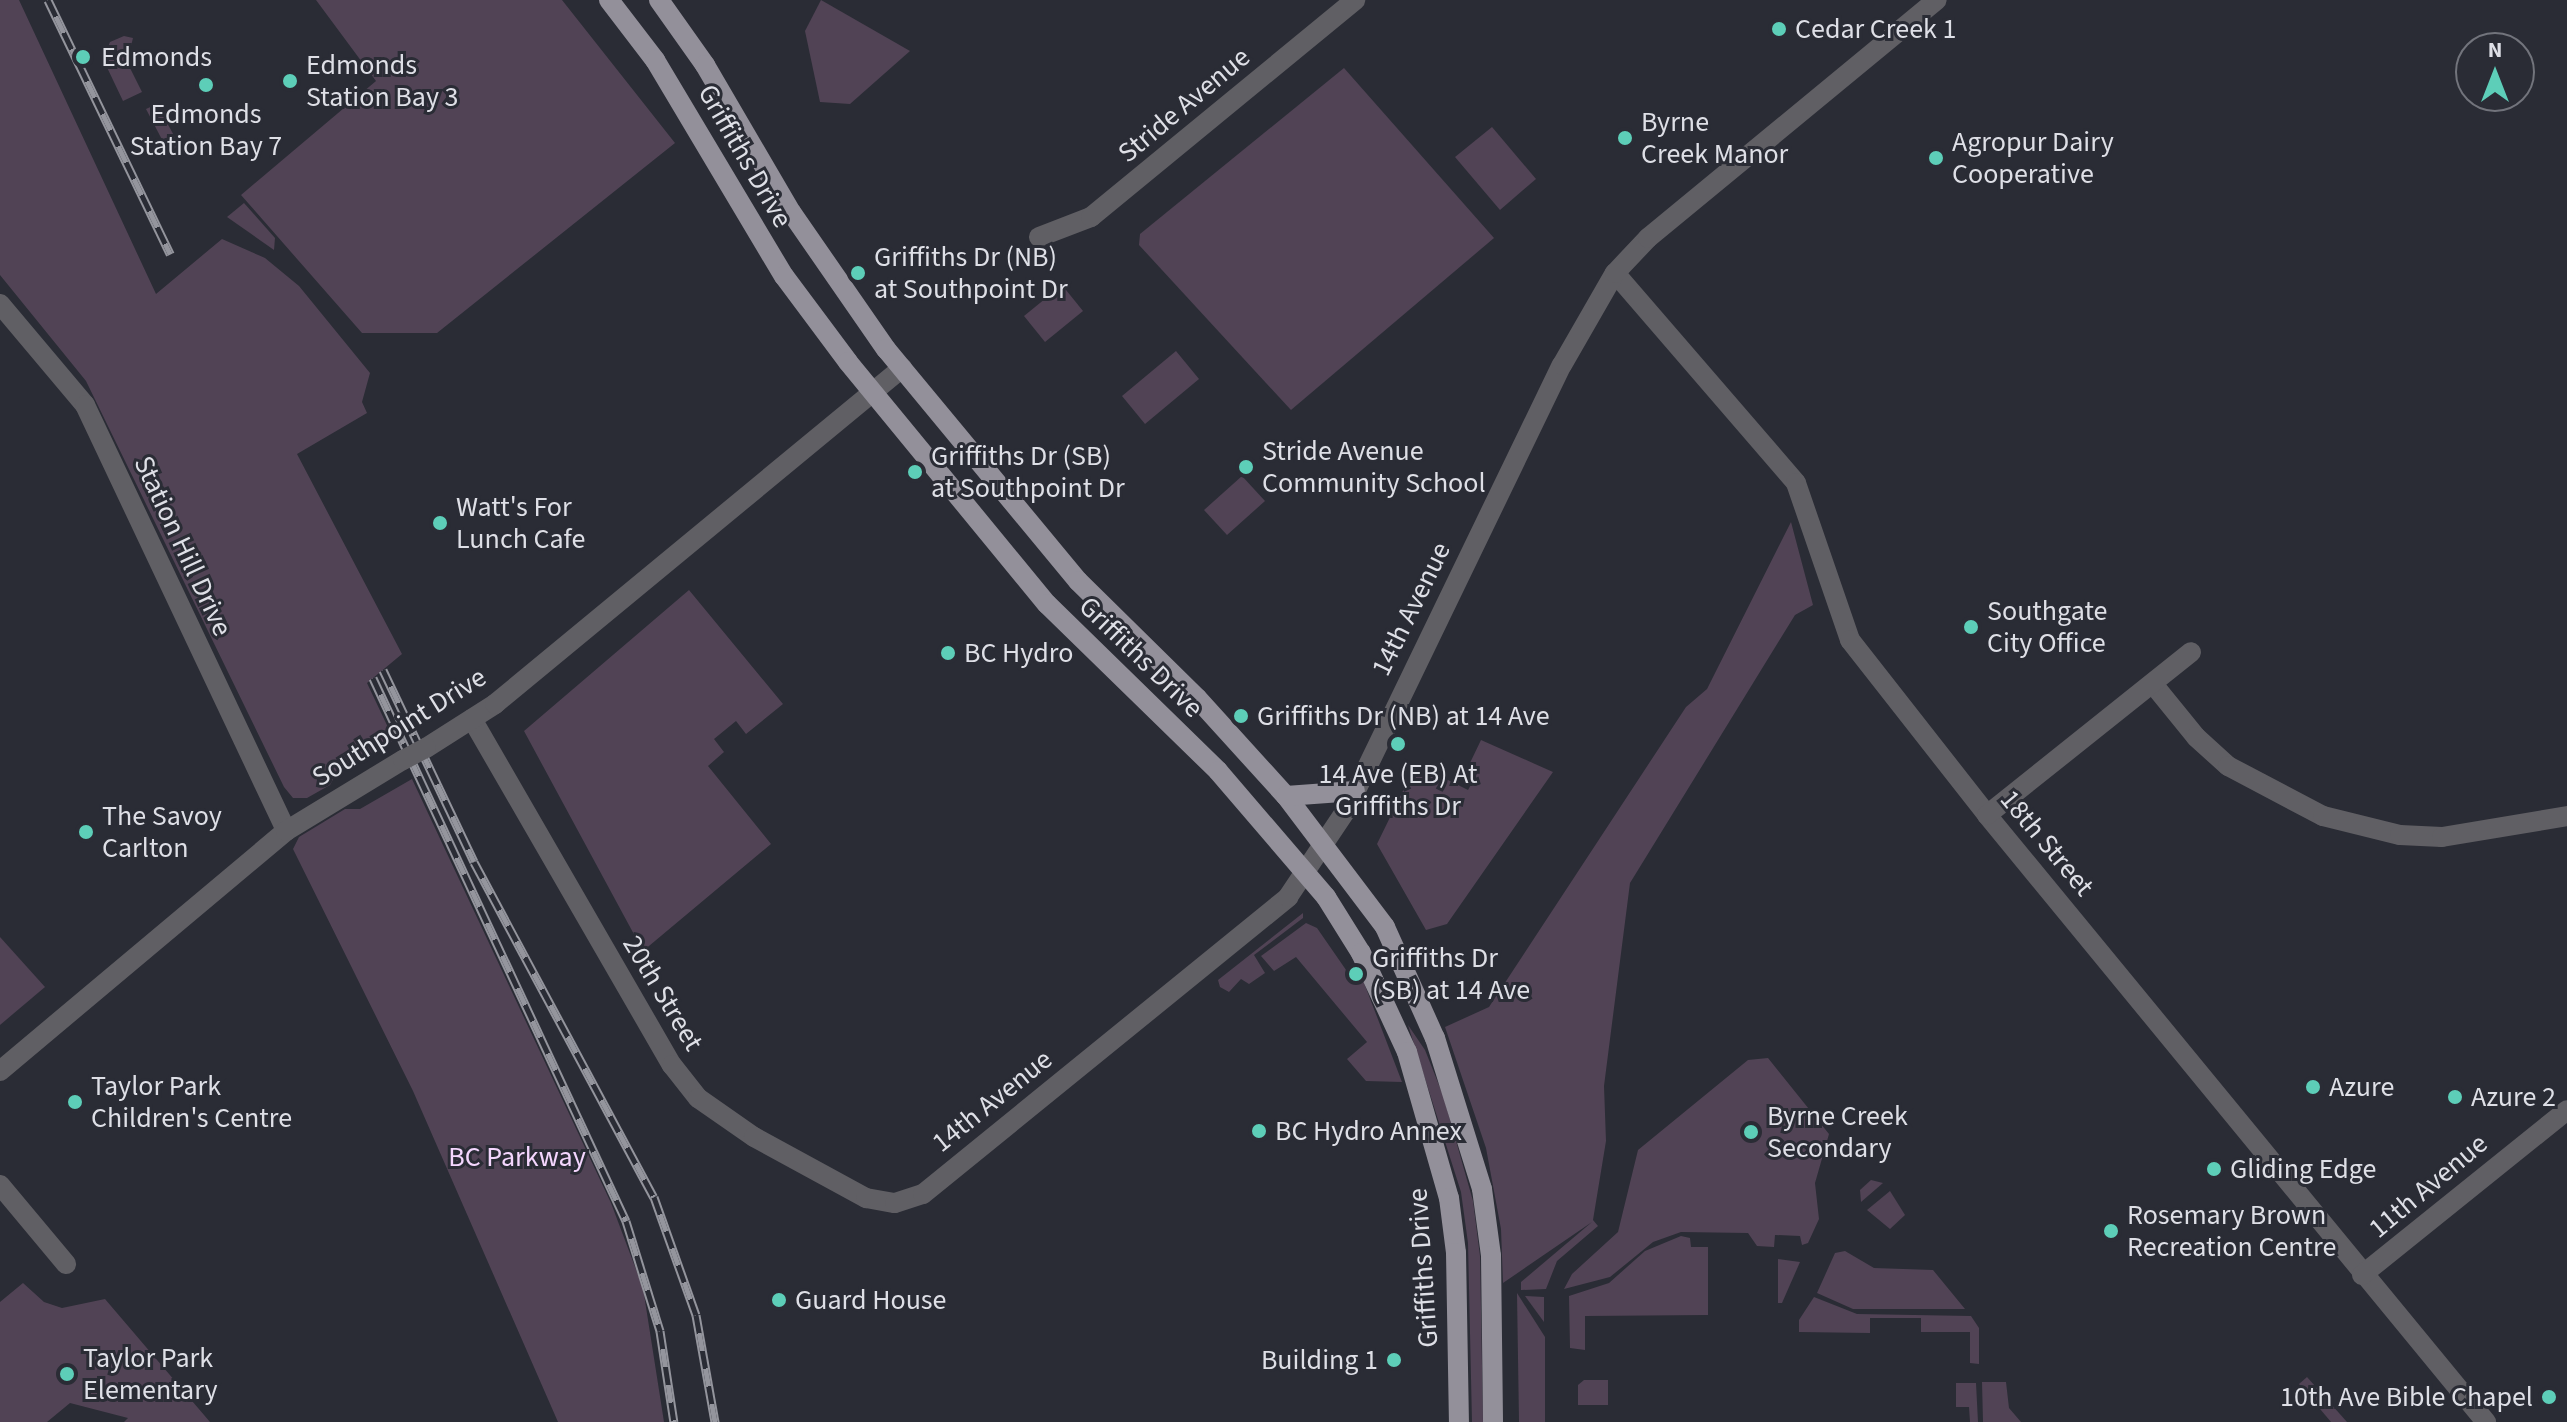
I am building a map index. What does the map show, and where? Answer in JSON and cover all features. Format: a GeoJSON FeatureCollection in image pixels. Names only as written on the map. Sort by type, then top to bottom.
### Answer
{"type":"FeatureCollection","features":[{"type":"Feature","properties":{"kind":"main road","name":"Griffiths Drive"},"geometry":{"type":"LineString","coordinates":[[609,0],[655,60],[784,276],[872,393],[1047,604],[1218,771],[1305,873],[1361,953],[1407,1052],[1438,1145],[1456,1253],[1459,1422]]}},
{"type":"Feature","properties":{"kind":"main road","name":"Griffiths Drive"},"geometry":{"type":"LineString","coordinates":[[659,0],[705,65],[791,212],[902,368],[1078,581],[1286,796],[1326,844],[1385,927],[1409,972],[1464,1117],[1482,1189],[1491,1256],[1493,1422]]}},
{"type":"Feature","properties":{"kind":"main road"},"geometry":{"type":"LineString","coordinates":[[1286,796],[1355,791]]}},
{"type":"Feature","properties":{"kind":"street","name":"Stride Avenue"},"geometry":{"type":"LineString","coordinates":[[1039,237],[1091,217],[1355,0]]}},
{"type":"Feature","properties":{"kind":"street","name":"14th Avenue"},"geometry":{"type":"LineString","coordinates":[[895,1203],[923,1194],[1288,897],[1326,844],[1355,791],[1562,365],[1615,273],[1648,238],[1937,0]]}},
{"type":"Feature","properties":{"kind":"street","name":"18th Street"},"geometry":{"type":"LineString","coordinates":[[1615,273],[1796,483],[1842,627],[1987,815],[2362,1275],[2486,1422]]}},
{"type":"Feature","properties":{"kind":"street","name":"Station Hill Drive"},"geometry":{"type":"LineString","coordinates":[[0,304],[85,405],[286,831]]}},
{"type":"Feature","properties":{"kind":"street","name":"Southpoint Drive"},"geometry":{"type":"LineString","coordinates":[[0,1071],[286,831],[472,719],[902,368]]}},
{"type":"Feature","properties":{"kind":"street"},"geometry":{"type":"LineString","coordinates":[[1987,815],[2191,652]]}},
{"type":"Feature","properties":{"kind":"street"},"geometry":{"type":"LineString","coordinates":[[2153,684],[2196,737],[2228,766],[2323,816],[2400,835],[2442,837],[2567,816]]}},
{"type":"Feature","properties":{"kind":"street","name":"20th Street"},"geometry":{"type":"LineString","coordinates":[[472,719],[664,1052],[698,1098],[754,1137],[866,1198],[895,1203]]}},
{"type":"Feature","properties":{"kind":"street","name":"11th Avenue"},"geometry":{"type":"LineString","coordinates":[[2362,1275],[2567,1110]]}},
{"type":"Feature","properties":{"kind":"street"},"geometry":{"type":"LineString","coordinates":[[0,1185],[66,1264]]}},
{"type":"Feature","properties":{"kind":"green space"},"geometry":{"type":"Polygon","coordinates":[[[0,0],[19,0],[156,294],[222,239],[265,258],[299,286],[370,373],[362,402],[367,413],[297,454],[402,654],[367,683],[394,740],[337,772],[330,785],[307,798],[293,798],[284,787],[86,381],[0,275],[0,0]]]}},
{"type":"Feature","properties":{"kind":"green space"},"geometry":{"type":"Polygon","coordinates":[[[316,0],[562,0],[675,143],[437,333],[362,333],[241,195],[376,81],[316,0]]]}},
{"type":"Feature","properties":{"kind":"green space"},"geometry":{"type":"Polygon","coordinates":[[[821,0],[910,51],[850,104],[820,102],[805,31],[821,0]]]}},
{"type":"Feature","properties":{"kind":"green space"},"geometry":{"type":"Polygon","coordinates":[[[124,36],[133,38],[127,62],[142,92],[123,101],[103,59],[110,42],[124,36]]]}},
{"type":"Feature","properties":{"kind":"green space"},"geometry":{"type":"Polygon","coordinates":[[[1344,68],[1494,238],[1291,410],[1139,245],[1140,234],[1344,68]]]}},
{"type":"Feature","properties":{"kind":"green space"},"geometry":{"type":"Polygon","coordinates":[[[157,104],[179,145],[169,153],[146,109],[157,104]]]}},
{"type":"Feature","properties":{"kind":"green space"},"geometry":{"type":"Polygon","coordinates":[[[1492,127],[1536,179],[1500,210],[1455,157],[1492,127]]]}},
{"type":"Feature","properties":{"kind":"green space"},"geometry":{"type":"Polygon","coordinates":[[[244,203],[275,238],[274,250],[227,217],[244,203]]]}},
{"type":"Feature","properties":{"kind":"green space"},"geometry":{"type":"Polygon","coordinates":[[[1062,285],[1083,311],[1045,342],[1024,316],[1062,285]]]}},
{"type":"Feature","properties":{"kind":"green space"},"geometry":{"type":"Polygon","coordinates":[[[1176,351],[1199,379],[1145,424],[1122,396],[1176,351]]]}},
{"type":"Feature","properties":{"kind":"green space"},"geometry":{"type":"Polygon","coordinates":[[[1242,476],[1265,501],[1227,535],[1204,510],[1242,476]]]}},
{"type":"Feature","properties":{"kind":"green space"},"geometry":{"type":"Polygon","coordinates":[[[1791,522],[1813,605],[1795,615],[1630,883],[1604,1086],[1606,1141],[1593,1220],[1598,1226],[1557,1261],[1546,1289],[1521,1290],[1521,1282],[1592,1222],[1503,1283],[1501,1229],[1486,1148],[1445,1027],[1489,1007],[1686,707],[1707,689],[1791,522]]]}},
{"type":"Feature","properties":{"kind":"green space"},"geometry":{"type":"Polygon","coordinates":[[[689,590],[783,704],[746,734],[736,721],[714,739],[724,752],[708,766],[771,844],[643,951],[524,731],[689,590]]]}},
{"type":"Feature","properties":{"kind":"green space"},"geometry":{"type":"Polygon","coordinates":[[[1481,740],[1553,772],[1447,924],[1426,930],[1377,844],[1416,764],[1468,790],[1479,770],[1469,765],[1481,740]]]}},
{"type":"Feature","properties":{"kind":"green space","name":"BC Parkway"},"geometry":{"type":"Polygon","coordinates":[[[412,779],[611,1203],[643,1288],[664,1422],[558,1422],[413,1091],[293,849],[299,837],[345,809],[360,809],[412,779]]]}},
{"type":"Feature","properties":{"kind":"green space"},"geometry":{"type":"Polygon","coordinates":[[[1303,913],[1303,918],[1254,955],[1265,973],[1249,984],[1241,979],[1229,992],[1220,987],[1218,980],[1303,913]]]}},
{"type":"Feature","properties":{"kind":"green space"},"geometry":{"type":"Polygon","coordinates":[[[1306,923],[1317,928],[1353,980],[1361,975],[1402,1082],[1366,1081],[1347,1059],[1367,1042],[1296,957],[1274,971],[1261,956],[1306,923]]]}},
{"type":"Feature","properties":{"kind":"green space"},"geometry":{"type":"Polygon","coordinates":[[[0,937],[45,987],[0,1025],[0,937]]]}},
{"type":"Feature","properties":{"kind":"green space"},"geometry":{"type":"Polygon","coordinates":[[[1408,1025],[1425,1050],[1443,1095],[1473,1201],[1480,1256],[1483,1422],[1472,1422],[1468,1243],[1461,1192],[1408,1025]]]}},
{"type":"Feature","properties":{"kind":"green space"},"geometry":{"type":"Polygon","coordinates":[[[1768,1058],[1829,1134],[1815,1183],[1819,1219],[1808,1243],[1802,1245],[1800,1236],[1775,1235],[1774,1247],[1757,1246],[1748,1233],[1681,1232],[1653,1242],[1610,1277],[1564,1289],[1572,1274],[1618,1232],[1638,1150],[1748,1060],[1768,1058]]]}},
{"type":"Feature","properties":{"kind":"green space"},"geometry":{"type":"Polygon","coordinates":[[[1871,1180],[1883,1183],[1861,1202],[1860,1190],[1871,1180]]]}},
{"type":"Feature","properties":{"kind":"green space"},"geometry":{"type":"Polygon","coordinates":[[[1890,1191],[1905,1215],[1890,1229],[1867,1210],[1890,1191]]]}},
{"type":"Feature","properties":{"kind":"green space"},"geometry":{"type":"Polygon","coordinates":[[[1681,1236],[1690,1238],[1691,1247],[1708,1247],[1708,1315],[1585,1316],[1585,1350],[1570,1348],[1569,1296],[1609,1283],[1645,1251],[1681,1236]]]}},
{"type":"Feature","properties":{"kind":"green space"},"geometry":{"type":"Polygon","coordinates":[[[1845,1251],[1874,1268],[1933,1270],[1965,1309],[1853,1309],[1817,1293],[1835,1253],[1845,1251]]]}},
{"type":"Feature","properties":{"kind":"green space"},"geometry":{"type":"Polygon","coordinates":[[[1778,1259],[1800,1262],[1782,1303],[1778,1303],[1778,1259]]]}},
{"type":"Feature","properties":{"kind":"green space"},"geometry":{"type":"Polygon","coordinates":[[[23,1283],[44,1302],[62,1308],[105,1299],[210,1422],[124,1422],[128,1418],[70,1403],[47,1422],[0,1422],[0,1302],[23,1283]]]}},
{"type":"Feature","properties":{"kind":"green space"},"geometry":{"type":"Polygon","coordinates":[[[1517,1293],[1545,1337],[1545,1422],[1519,1422],[1517,1293]]]}},
{"type":"Feature","properties":{"kind":"green space"},"geometry":{"type":"Polygon","coordinates":[[[1525,1296],[1544,1297],[1544,1322],[1525,1296]]]}},
{"type":"Feature","properties":{"kind":"green space"},"geometry":{"type":"Polygon","coordinates":[[[1814,1297],[1857,1314],[1971,1316],[1979,1328],[1979,1364],[1970,1363],[1970,1332],[1921,1332],[1921,1318],[1870,1318],[1870,1333],[1799,1332],[1799,1320],[1814,1297]]]}},
{"type":"Feature","properties":{"kind":"green space"},"geometry":{"type":"Polygon","coordinates":[[[2307,1377],[2347,1422],[2331,1422],[2299,1384],[2307,1377]]]}},
{"type":"Feature","properties":{"kind":"green space"},"geometry":{"type":"Polygon","coordinates":[[[1584,1380],[1608,1380],[1608,1405],[1578,1405],[1578,1385],[1584,1380]]]}},
{"type":"Feature","properties":{"kind":"green space"},"geometry":{"type":"Polygon","coordinates":[[[1982,1382],[2006,1382],[2009,1408],[2021,1422],[1983,1422],[1982,1382]]]}},
{"type":"Feature","properties":{"kind":"green space"},"geometry":{"type":"Polygon","coordinates":[[[1956,1383],[1976,1383],[1978,1422],[1970,1422],[1969,1407],[1956,1407],[1956,1383]]]}},
{"type":"Feature","properties":{"kind":"railway"},"geometry":{"type":"LineString","coordinates":[[48,0],[170,254]]}},
{"type":"Feature","properties":{"kind":"railway"},"geometry":{"type":"LineString","coordinates":[[383,670],[474,862],[654,1197],[696,1315],[715,1422]]}},
{"type":"Feature","properties":{"kind":"railway"},"geometry":{"type":"LineString","coordinates":[[373,678],[626,1221],[660,1331],[674,1422]]}},
{"type":"Feature","properties":{"kind":"place","name":"Cedar Creek 1"},"geometry":{"type":"Point","coordinates":[1779,29]}},
{"type":"Feature","properties":{"kind":"place","name":"Edmonds"},"geometry":{"type":"Point","coordinates":[83,57]}},
{"type":"Feature","properties":{"kind":"place","name":"Edmonds Station Bay 3"},"geometry":{"type":"Point","coordinates":[290,81]}},
{"type":"Feature","properties":{"kind":"place","name":"Edmonds Station Bay 7"},"geometry":{"type":"Point","coordinates":[206,85]}},
{"type":"Feature","properties":{"kind":"place","name":"Byrne Creek Manor"},"geometry":{"type":"Point","coordinates":[1625,138]}},
{"type":"Feature","properties":{"kind":"place","name":"Agropur Dairy Cooperative"},"geometry":{"type":"Point","coordinates":[1936,158]}},
{"type":"Feature","properties":{"kind":"place","name":"Griffiths Dr (NB) at Southpoint Dr"},"geometry":{"type":"Point","coordinates":[858,273]}},
{"type":"Feature","properties":{"kind":"place","name":"Stride Avenue Community School"},"geometry":{"type":"Point","coordinates":[1246,467]}},
{"type":"Feature","properties":{"kind":"place","name":"Griffiths Dr (SB) at Southpoint Dr"},"geometry":{"type":"Point","coordinates":[915,472]}},
{"type":"Feature","properties":{"kind":"place","name":"Watt's For Lunch Cafe"},"geometry":{"type":"Point","coordinates":[440,523]}},
{"type":"Feature","properties":{"kind":"place","name":"Southgate City Office"},"geometry":{"type":"Point","coordinates":[1971,627]}},
{"type":"Feature","properties":{"kind":"place","name":"BC Hydro"},"geometry":{"type":"Point","coordinates":[948,653]}},
{"type":"Feature","properties":{"kind":"place","name":"Griffiths Dr (NB) at 14 Ave"},"geometry":{"type":"Point","coordinates":[1241,716]}},
{"type":"Feature","properties":{"kind":"place","name":"14 Ave (EB) At Griffiths Dr"},"geometry":{"type":"Point","coordinates":[1398,744]}},
{"type":"Feature","properties":{"kind":"place","name":"The Savoy Carlton"},"geometry":{"type":"Point","coordinates":[86,832]}},
{"type":"Feature","properties":{"kind":"place","name":"Griffiths Dr (SB) at 14 Ave"},"geometry":{"type":"Point","coordinates":[1356,974]}},
{"type":"Feature","properties":{"kind":"place","name":"Azure"},"geometry":{"type":"Point","coordinates":[2313,1087]}},
{"type":"Feature","properties":{"kind":"place","name":"Azure 2"},"geometry":{"type":"Point","coordinates":[2455,1097]}},
{"type":"Feature","properties":{"kind":"place","name":"Taylor Park Children's Centre"},"geometry":{"type":"Point","coordinates":[75,1102]}},
{"type":"Feature","properties":{"kind":"place","name":"BC Hydro Annex"},"geometry":{"type":"Point","coordinates":[1259,1131]}},
{"type":"Feature","properties":{"kind":"place","name":"Byrne Creek Secondary"},"geometry":{"type":"Point","coordinates":[1751,1132]}},
{"type":"Feature","properties":{"kind":"place","name":"Gliding Edge"},"geometry":{"type":"Point","coordinates":[2214,1169]}},
{"type":"Feature","properties":{"kind":"place","name":"Rosemary Brown Recreation Centre"},"geometry":{"type":"Point","coordinates":[2111,1231]}},
{"type":"Feature","properties":{"kind":"place","name":"Guard House"},"geometry":{"type":"Point","coordinates":[779,1300]}},
{"type":"Feature","properties":{"kind":"place","name":"Building 1"},"geometry":{"type":"Point","coordinates":[1394,1360]}},
{"type":"Feature","properties":{"kind":"place","name":"Taylor Park Elementary"},"geometry":{"type":"Point","coordinates":[67,1374]}},
{"type":"Feature","properties":{"kind":"place","name":"10th Ave Bible Chapel"},"geometry":{"type":"Point","coordinates":[2549,1397]}}]}
